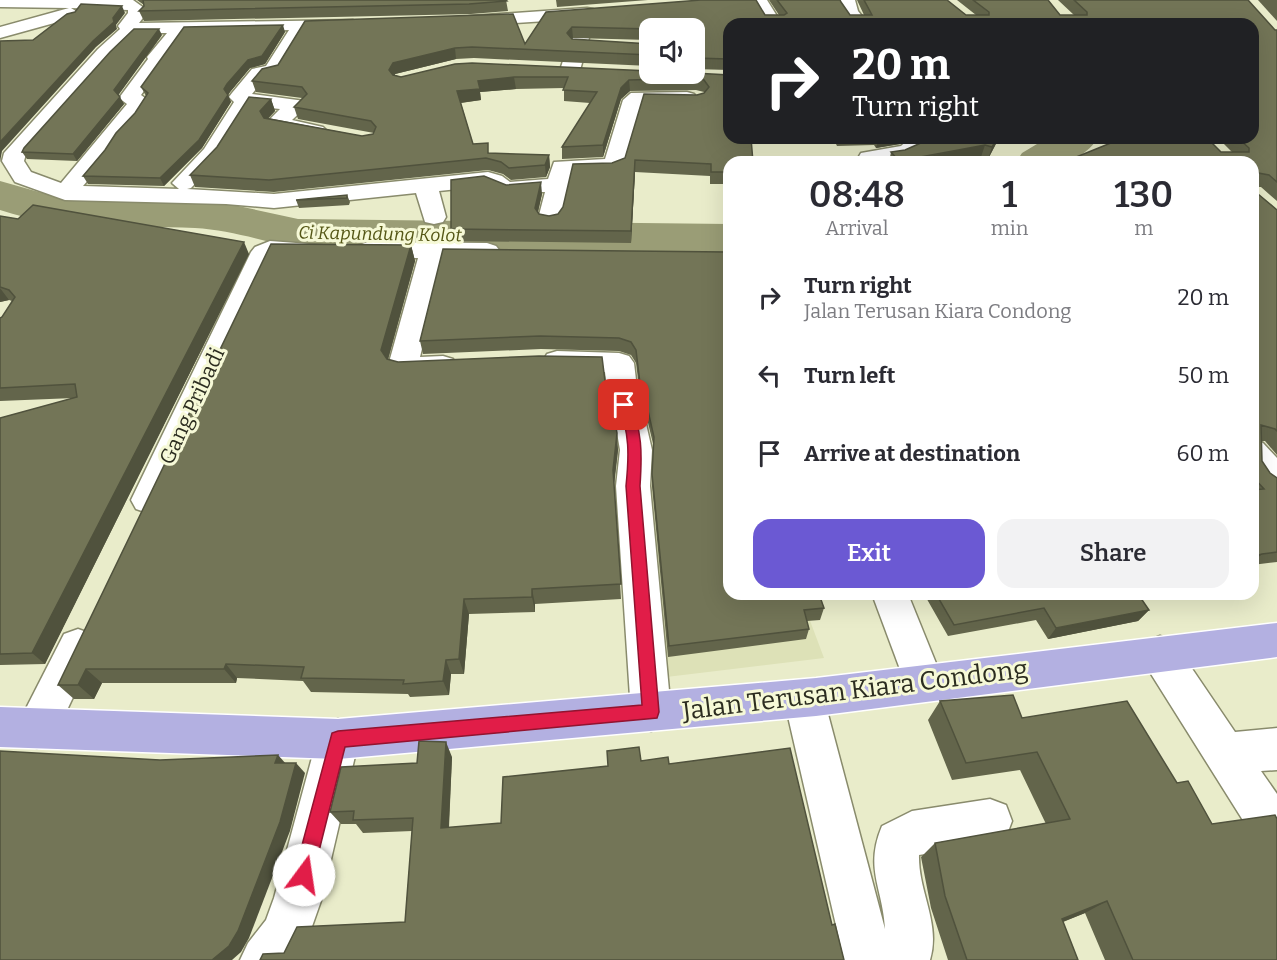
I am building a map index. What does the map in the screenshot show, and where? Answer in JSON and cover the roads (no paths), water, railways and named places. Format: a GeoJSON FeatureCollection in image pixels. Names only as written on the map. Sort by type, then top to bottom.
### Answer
{"type":"FeatureCollection","features":[{"type":"Feature","properties":{"kind":"main road","name":"Jalan Terusan Kiara Condong"},"geometry":{"type":"LineString","coordinates":[[18,727],[338,739],[804,699],[1277,640]]}},
{"type":"Feature","properties":{"kind":"street"},"geometry":{"type":"LineString","coordinates":[[759,0],[771,18]]}},
{"type":"Feature","properties":{"kind":"street"},"geometry":{"type":"LineString","coordinates":[[847,0],[850,12],[854,18]]}},
{"type":"Feature","properties":{"kind":"street"},"geometry":{"type":"LineString","coordinates":[[0,2],[111,1],[129,4],[136,8],[137,14],[128,26],[131,28]]}},
{"type":"Feature","properties":{"kind":"street"},"geometry":{"type":"LineString","coordinates":[[0,33],[111,1]]}},
{"type":"Feature","properties":{"kind":"street"},"geometry":{"type":"LineString","coordinates":[[170,197],[212,153],[237,98],[259,73],[273,71],[309,25],[327,8]]}},
{"type":"Feature","properties":{"kind":"street"},"geometry":{"type":"LineString","coordinates":[[459,22],[607,12]]}},
{"type":"Feature","properties":{"kind":"street"},"geometry":{"type":"LineString","coordinates":[[570,70],[584,45],[587,13]]}},
{"type":"Feature","properties":{"kind":"street"},"geometry":{"type":"LineString","coordinates":[[364,24],[131,28],[105,53],[15,153],[16,168],[23,177],[65,194],[300,200],[488,179],[495,181],[505,189],[536,185],[557,186]]}},
{"type":"Feature","properties":{"kind":"street"},"geometry":{"type":"LineString","coordinates":[[65,194],[100,153],[109,137],[130,116],[139,101],[129,98],[159,58],[156,57],[181,27]]}},
{"type":"Feature","properties":{"kind":"street"},"geometry":{"type":"LineString","coordinates":[[546,69],[593,71]]}},
{"type":"Feature","properties":{"kind":"street"},"geometry":{"type":"LineString","coordinates":[[550,219],[563,166],[612,166],[615,164],[633,100],[638,97],[709,98]]}},
{"type":"Feature","properties":{"kind":"street"},"geometry":{"type":"LineString","coordinates":[[237,98],[306,101],[276,123],[332,134]]}},
{"type":"Feature","properties":{"kind":"street"},"geometry":{"type":"LineString","coordinates":[[882,156],[908,152],[917,144]]}},
{"type":"Feature","properties":{"kind":"street"},"geometry":{"type":"LineString","coordinates":[[426,186],[434,217]]}},
{"type":"Feature","properties":{"kind":"street","name":"Gang Pribadi"},"geometry":{"type":"LineString","coordinates":[[133,532],[264,252],[270,249],[433,251]]}},
{"type":"Feature","properties":{"kind":"street"},"geometry":{"type":"LineString","coordinates":[[475,364],[404,367],[433,251],[516,252]]}},
{"type":"Feature","properties":{"kind":"street"},"geometry":{"type":"LineString","coordinates":[[530,362],[620,363],[624,405],[629,415],[636,450],[633,486],[651,712]]}},
{"type":"Feature","properties":{"kind":"street"},"geometry":{"type":"LineString","coordinates":[[1259,460],[1277,480]]}},
{"type":"Feature","properties":{"kind":"street"},"geometry":{"type":"LineString","coordinates":[[892,600],[924,683]]}},
{"type":"Feature","properties":{"kind":"street"},"geometry":{"type":"LineString","coordinates":[[18,727],[93,615]]}},
{"type":"Feature","properties":{"kind":"street"},"geometry":{"type":"LineString","coordinates":[[1160,654],[1277,833]]}},
{"type":"Feature","properties":{"kind":"street"},"geometry":{"type":"LineString","coordinates":[[804,699],[868,960]]}},
{"type":"Feature","properties":{"kind":"street"},"geometry":{"type":"LineString","coordinates":[[265,960],[285,935],[298,898],[338,739]]}},
{"type":"Feature","properties":{"kind":"street"},"geometry":{"type":"LineString","coordinates":[[1225,753],[1277,749]]}},
{"type":"Feature","properties":{"kind":"street"},"geometry":{"type":"LineString","coordinates":[[905,960],[910,950],[907,911],[896,862],[898,842],[912,833],[990,821]]}},
{"type":"Feature","properties":{"kind":"waterway","name":"Ci Kapundung Kolot"},"geometry":{"type":"LineString","coordinates":[[1048,156],[1067,144]]}},
{"type":"Feature","properties":{"kind":"waterway","name":"Ci Kapundung Kolot"},"geometry":{"type":"LineString","coordinates":[[0,195],[40,208],[86,213],[196,214],[229,218],[298,234],[723,239]]}}]}
